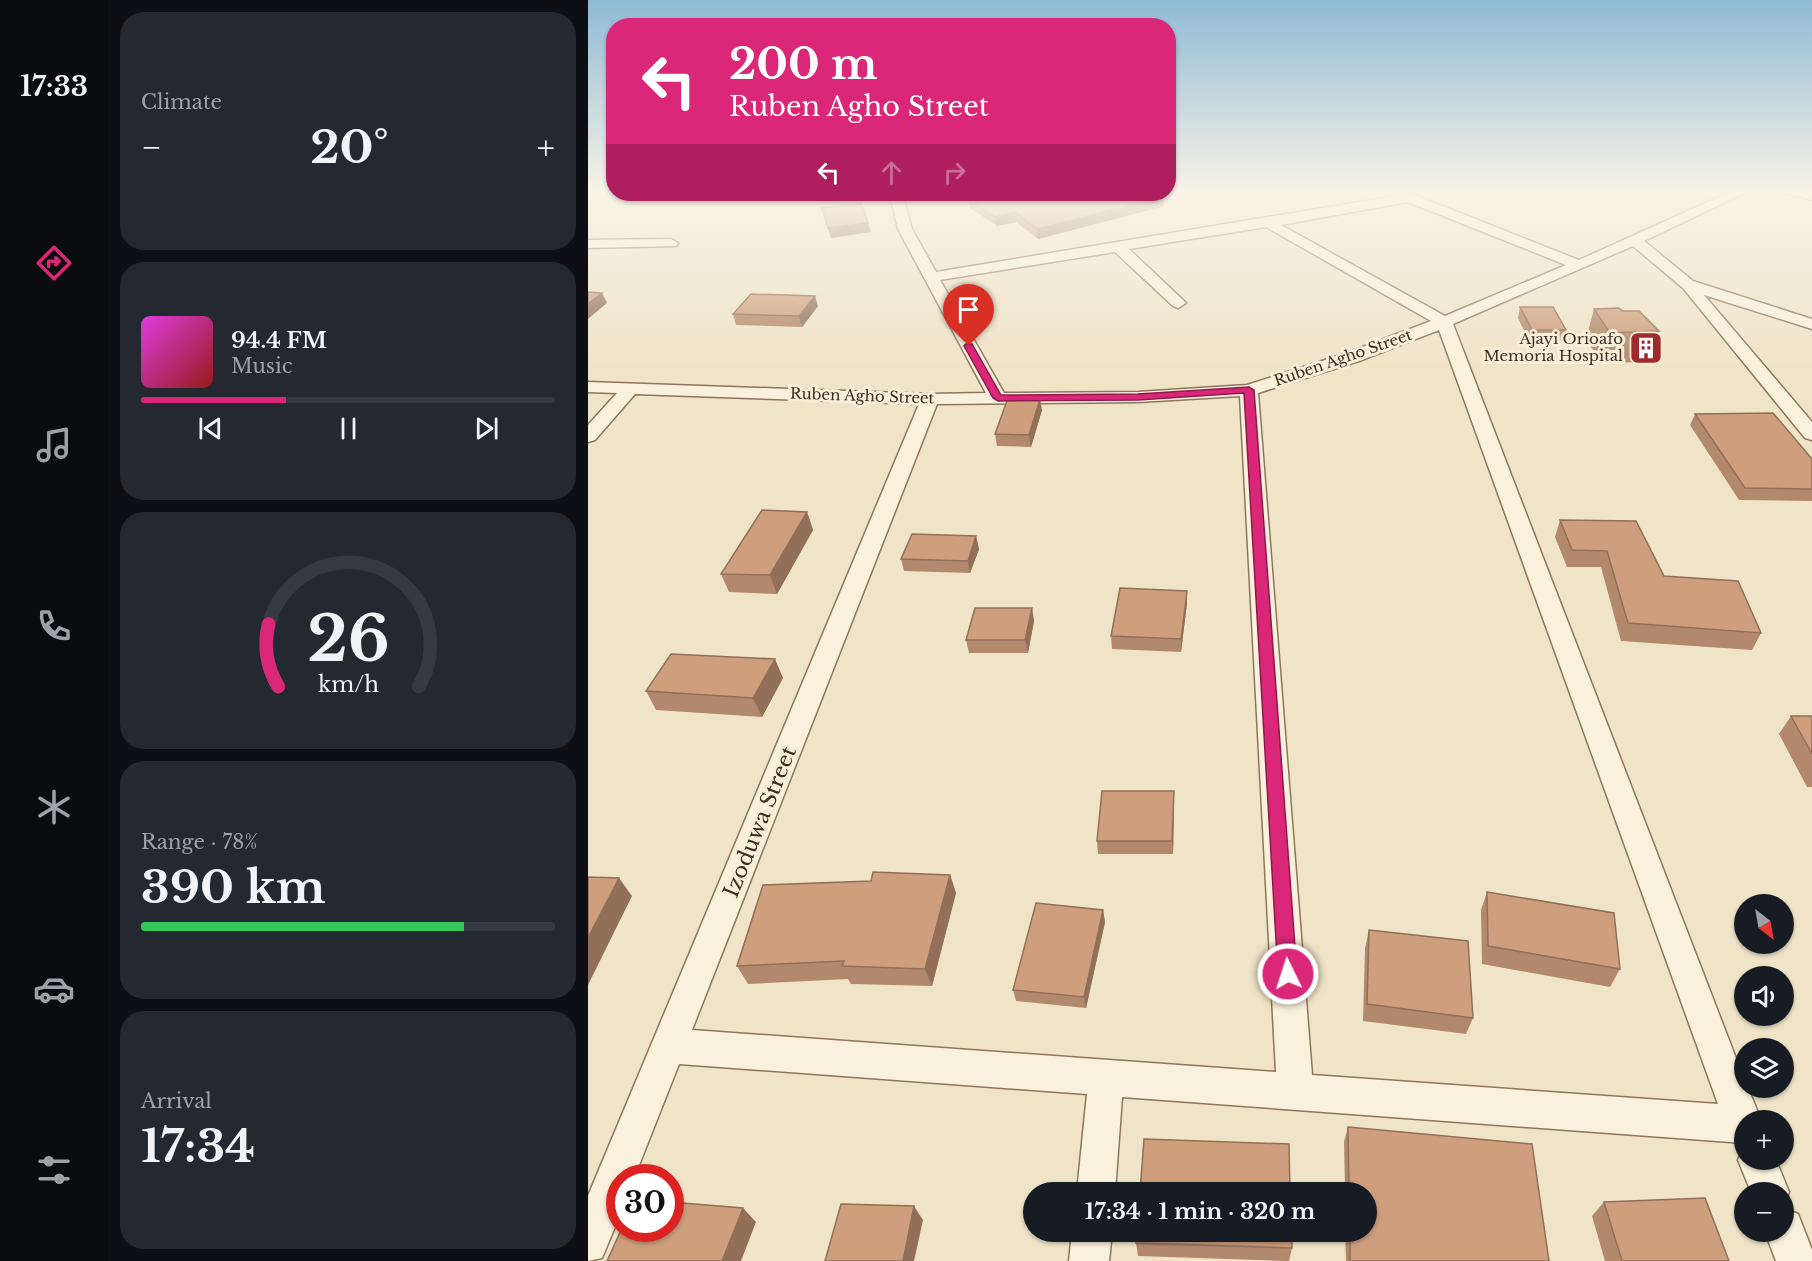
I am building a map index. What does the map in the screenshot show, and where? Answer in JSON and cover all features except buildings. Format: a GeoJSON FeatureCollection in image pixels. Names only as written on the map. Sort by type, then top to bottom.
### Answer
{"type":"FeatureCollection","features":[{"type":"Feature","properties":{"kind":"street"},"geometry":{"type":"LineString","coordinates":[[916,249],[998,398]]}},
{"type":"Feature","properties":{"kind":"street"},"geometry":{"type":"LineString","coordinates":[[931,277],[1106,249]]}},
{"type":"Feature","properties":{"kind":"street"},"geometry":{"type":"LineString","coordinates":[[1120,249],[1178,303]]}},
{"type":"Feature","properties":{"kind":"street"},"geometry":{"type":"LineString","coordinates":[[1314,249],[1444,322],[1739,1110]]}},
{"type":"Feature","properties":{"kind":"street"},"geometry":{"type":"LineString","coordinates":[[1538,249],[1580,265]]}},
{"type":"Feature","properties":{"kind":"street","name":"Ruben Agho Street"},"geometry":{"type":"LineString","coordinates":[[588,387],[930,399],[1138,397],[1249,390],[1353,357],[1444,322],[1613,249]]}},
{"type":"Feature","properties":{"kind":"street"},"geometry":{"type":"LineString","coordinates":[[1645,249],[1688,285],[1812,434]]}},
{"type":"Feature","properties":{"kind":"street"},"geometry":{"type":"LineString","coordinates":[[1688,285],[1812,324]]}},
{"type":"Feature","properties":{"kind":"street"},"geometry":{"type":"LineString","coordinates":[[588,436],[631,388]]}},
{"type":"Feature","properties":{"kind":"street"},"geometry":{"type":"LineString","coordinates":[[1249,390],[1296,1091]]}},
{"type":"Feature","properties":{"kind":"street","name":"Izoduwa Street"},"geometry":{"type":"LineString","coordinates":[[588,1244],[930,399]]}},
{"type":"Feature","properties":{"kind":"street"},"geometry":{"type":"LineString","coordinates":[[669,1046],[1734,1123]]}},
{"type":"Feature","properties":{"kind":"street"},"geometry":{"type":"LineString","coordinates":[[1096,1182],[1106,1078]]}},
{"type":"Feature","properties":{"kind":"street"},"geometry":{"type":"LineString","coordinates":[[1089,1261],[1091,1242]]}},
{"type":"Feature","properties":{"kind":"street"},"geometry":{"type":"LineString","coordinates":[[1789,1242],[1796,1261]]}},
{"type":"Feature","properties":{"kind":"place","name":"Ajayi Orioafo Memoria Hospital"},"geometry":{"type":"Point","coordinates":[1646,348]}},
{"type":"Feature","properties":{"kind":"route"},"geometry":{"type":"LineString","coordinates":[[969,346],[998,398],[1138,397],[1249,390],[1288,974]]}}]}
